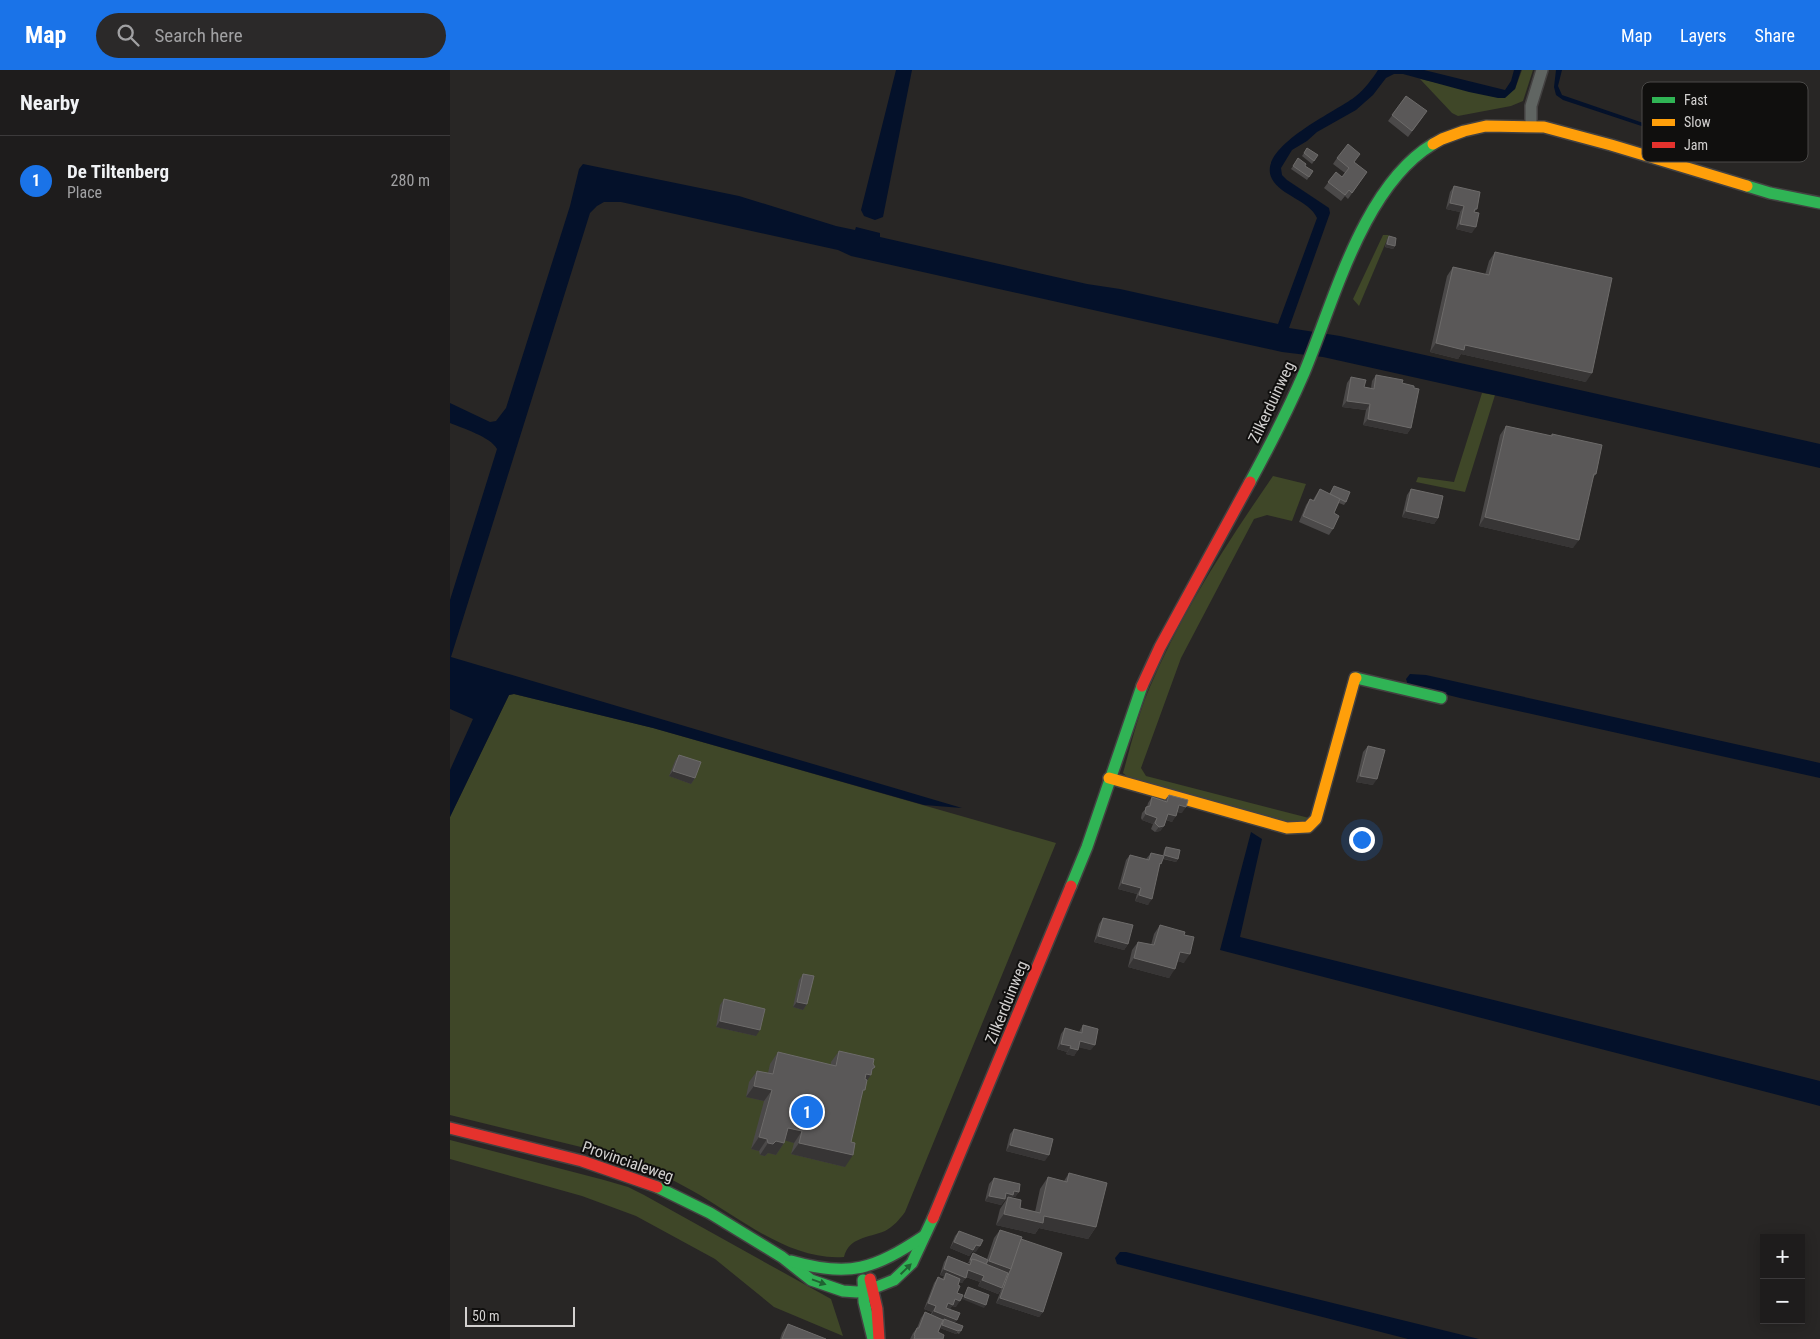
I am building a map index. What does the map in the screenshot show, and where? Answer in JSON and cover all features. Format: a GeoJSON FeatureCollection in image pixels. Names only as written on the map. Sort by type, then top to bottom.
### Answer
{"type":"FeatureCollection","features":[{"type":"Feature","properties":{"kind":"main road","name":"Zilkerduinweg"},"geometry":{"type":"LineString","coordinates":[[868,1290],[894,1280],[912,1263],[943,1196],[1088,847],[1109,778],[1138,695],[1160,647],[1263,458],[1309,359],[1365,224],[1387,188],[1404,166],[1422,151],[1442,139],[1464,130],[1486,126],[1544,126],[1642,154]]}},
{"type":"Feature","properties":{"kind":"main road","name":"Zilkerduinweg"},"geometry":{"type":"LineString","coordinates":[[1667,162],[1770,193],[1820,203]]}},
{"type":"Feature","properties":{"kind":"main road"},"geometry":{"type":"LineString","coordinates":[[1109,778],[1287,828],[1308,828],[1316,819],[1355,678],[1441,698]]}},
{"type":"Feature","properties":{"kind":"main road","name":"Provincialeweg"},"geometry":{"type":"LineString","coordinates":[[450,1128],[582,1161],[655,1186],[710,1213],[782,1257],[811,1280],[843,1291],[868,1290]]}},
{"type":"Feature","properties":{"kind":"main road"},"geometry":{"type":"LineString","coordinates":[[874,1339],[867,1320],[868,1290],[865,1268],[883,1261],[924,1236]]}},
{"type":"Feature","properties":{"kind":"main road","name":"Provincialeweg"},"geometry":{"type":"LineString","coordinates":[[782,1257],[818,1268],[845,1270],[865,1268]]}},
{"type":"Feature","properties":{"kind":"main road"},"geometry":{"type":"LineString","coordinates":[[868,1290],[879,1317],[879,1339]]}},
{"type":"Feature","properties":{"kind":"street"},"geometry":{"type":"LineString","coordinates":[[1531,126],[1531,106],[1542,70]]}},
{"type":"Feature","properties":{"kind":"green space"},"geometry":{"type":"Polygon","coordinates":[[[1522,70],[1533,70],[1523,101],[1511,106],[1458,116],[1452,113],[1420,79],[1501,97],[1515,89],[1522,70]]]}},
{"type":"Feature","properties":{"kind":"green space"},"geometry":{"type":"Polygon","coordinates":[[[1383,235],[1389,235],[1359,306],[1353,299],[1383,235]]]}},
{"type":"Feature","properties":{"kind":"green space"},"geometry":{"type":"Polygon","coordinates":[[[1482,393],[1495,395],[1465,492],[1416,482],[1418,477],[1454,482],[1482,393]]]}},
{"type":"Feature","properties":{"kind":"green space"},"geometry":{"type":"Polygon","coordinates":[[[1273,476],[1306,484],[1292,521],[1267,515],[1254,519],[1181,658],[1141,768],[1146,776],[1309,818],[1298,825],[1131,780],[1123,773],[1145,699],[1175,633],[1222,553],[1273,476]]]}},
{"type":"Feature","properties":{"kind":"green space"},"geometry":{"type":"Polygon","coordinates":[[[514,694],[653,728],[1056,843],[905,1212],[891,1227],[850,1245],[844,1257],[823,1256],[803,1252],[764,1235],[691,1190],[618,1156],[450,1115],[450,817],[509,695],[514,694]]]}},
{"type":"Feature","properties":{"kind":"green space"},"geometry":{"type":"Polygon","coordinates":[[[450,1140],[628,1187],[831,1299],[843,1336],[774,1307],[715,1259],[636,1216],[582,1196],[450,1159],[450,1140]]]}},
{"type":"Feature","properties":{"kind":"water"},"geometry":{"type":"Polygon","coordinates":[[[896,70],[912,70],[883,217],[875,220],[864,216],[861,210],[896,70]]]}},
{"type":"Feature","properties":{"kind":"water"},"geometry":{"type":"Polygon","coordinates":[[[1378,70],[1424,70],[1505,90],[1511,81],[1514,70],[1521,70],[1515,89],[1505,98],[1469,92],[1403,74],[1394,74],[1386,78],[1373,95],[1356,110],[1317,132],[1292,150],[1281,168],[1282,175],[1329,208],[1330,213],[1289,328],[1340,336],[1820,444],[1820,468],[1323,357],[1282,352],[1232,341],[851,256],[838,250],[621,202],[604,202],[590,213],[451,657],[962,808],[924,805],[653,728],[514,694],[509,695],[450,817],[450,770],[473,719],[450,709],[450,600],[497,449],[483,437],[450,423],[450,403],[490,422],[496,421],[506,408],[570,206],[579,169],[583,164],[739,196],[836,226],[855,230],[856,227],[880,233],[880,237],[1087,284],[1120,289],[1278,324],[1317,218],[1308,207],[1276,185],[1272,179],[1270,167],[1275,155],[1286,143],[1317,120],[1356,96],[1378,70]]]}},
{"type":"Feature","properties":{"kind":"water"},"geometry":{"type":"Polygon","coordinates":[[[1556,70],[1562,70],[1558,86],[1562,95],[1642,123],[1642,126],[1563,100],[1556,95],[1554,87],[1556,70]]]}},
{"type":"Feature","properties":{"kind":"water"},"geometry":{"type":"Polygon","coordinates":[[[1410,674],[1426,675],[1820,763],[1820,778],[1408,685],[1406,679],[1410,674]]]}},
{"type":"Feature","properties":{"kind":"water"},"geometry":{"type":"Polygon","coordinates":[[[1251,832],[1262,839],[1240,937],[1820,1081],[1820,1106],[1220,950],[1251,832]]]}},
{"type":"Feature","properties":{"kind":"water"},"geometry":{"type":"Polygon","coordinates":[[[1120,1252],[1479,1339],[1408,1339],[1117,1264],[1115,1258],[1120,1252]]]}},
{"type":"Feature","properties":{"kind":"building"},"geometry":{"type":"Polygon","coordinates":[[[1406,96],[1427,111],[1412,131],[1392,115],[1406,96]]]}},
{"type":"Feature","properties":{"kind":"building"},"geometry":{"type":"Polygon","coordinates":[[[1348,144],[1360,154],[1354,162],[1367,172],[1352,193],[1349,190],[1345,195],[1328,182],[1336,172],[1342,177],[1349,168],[1337,158],[1348,144]]]}},
{"type":"Feature","properties":{"kind":"building"},"geometry":{"type":"Polygon","coordinates":[[[1307,148],[1318,155],[1314,161],[1304,153],[1307,148]]]}},
{"type":"Feature","properties":{"kind":"building"},"geometry":{"type":"Polygon","coordinates":[[[1298,158],[1313,171],[1309,177],[1293,166],[1298,158]]]}},
{"type":"Feature","properties":{"kind":"building"},"geometry":{"type":"Polygon","coordinates":[[[1454,186],[1480,192],[1477,209],[1474,212],[1479,213],[1476,227],[1460,224],[1464,206],[1450,203],[1454,186]]]}},
{"type":"Feature","properties":{"kind":"building"},"geometry":{"type":"Polygon","coordinates":[[[1389,236],[1396,238],[1395,246],[1387,244],[1389,236]]]}},
{"type":"Feature","properties":{"kind":"building"},"geometry":{"type":"Polygon","coordinates":[[[1495,252],[1612,278],[1592,373],[1465,345],[1464,350],[1436,343],[1453,267],[1489,275],[1495,252]]]}},
{"type":"Feature","properties":{"kind":"building"},"geometry":{"type":"Polygon","coordinates":[[[1376,375],[1403,380],[1402,383],[1419,389],[1411,428],[1368,419],[1370,404],[1347,401],[1351,377],[1366,380],[1364,387],[1374,389],[1376,375]]]}},
{"type":"Feature","properties":{"kind":"building"},"geometry":{"type":"Polygon","coordinates":[[[1506,426],[1602,445],[1579,540],[1485,517],[1506,426]]]}},
{"type":"Feature","properties":{"kind":"building"},"geometry":{"type":"Polygon","coordinates":[[[1334,486],[1350,492],[1346,502],[1330,494],[1334,486]]]}},
{"type":"Feature","properties":{"kind":"building"},"geometry":{"type":"Polygon","coordinates":[[[1320,489],[1340,499],[1334,513],[1339,516],[1333,529],[1303,516],[1310,499],[1314,501],[1320,489]]]}},
{"type":"Feature","properties":{"kind":"building"},"geometry":{"type":"Polygon","coordinates":[[[1411,489],[1443,496],[1438,518],[1406,511],[1411,489]]]}},
{"type":"Feature","properties":{"kind":"building"},"geometry":{"type":"Polygon","coordinates":[[[1368,746],[1385,750],[1377,779],[1360,776],[1368,746]]]}},
{"type":"Feature","properties":{"kind":"building"},"geometry":{"type":"Polygon","coordinates":[[[679,755],[701,762],[695,778],[673,771],[679,755]]]}},
{"type":"Feature","properties":{"kind":"building"},"geometry":{"type":"Polygon","coordinates":[[[1169,795],[1188,800],[1186,807],[1179,805],[1176,816],[1168,814],[1164,826],[1159,827],[1155,823],[1157,818],[1146,814],[1146,807],[1150,806],[1152,797],[1167,802],[1169,795]]]}},
{"type":"Feature","properties":{"kind":"building"},"geometry":{"type":"Polygon","coordinates":[[[1166,847],[1180,850],[1178,859],[1164,855],[1166,847]]]}},
{"type":"Feature","properties":{"kind":"building"},"geometry":{"type":"Polygon","coordinates":[[[1151,853],[1164,856],[1160,863],[1152,899],[1139,895],[1141,888],[1122,883],[1130,855],[1149,860],[1151,853]]]}},
{"type":"Feature","properties":{"kind":"building"},"geometry":{"type":"Polygon","coordinates":[[[1103,918],[1133,925],[1128,944],[1098,936],[1103,918]]]}},
{"type":"Feature","properties":{"kind":"building"},"geometry":{"type":"Polygon","coordinates":[[[1160,925],[1185,932],[1184,935],[1194,937],[1190,954],[1180,952],[1175,969],[1134,958],[1138,942],[1154,945],[1160,925]]]}},
{"type":"Feature","properties":{"kind":"building"},"geometry":{"type":"Polygon","coordinates":[[[803,974],[814,976],[807,1004],[797,1002],[803,974]]]}},
{"type":"Feature","properties":{"kind":"building"},"geometry":{"type":"Polygon","coordinates":[[[724,999],[765,1009],[760,1030],[720,1021],[724,999]]]}},
{"type":"Feature","properties":{"kind":"building"},"geometry":{"type":"Polygon","coordinates":[[[1083,1025],[1098,1029],[1095,1045],[1080,1041],[1078,1050],[1061,1044],[1065,1028],[1082,1033],[1083,1025]]]}},
{"type":"Feature","properties":{"kind":"building"},"geometry":{"type":"Polygon","coordinates":[[[839,1051],[874,1059],[873,1064],[875,1067],[872,1069],[871,1075],[866,1074],[865,1090],[863,1090],[851,1142],[855,1143],[853,1155],[799,1143],[802,1131],[788,1128],[784,1143],[776,1141],[773,1144],[768,1143],[767,1139],[759,1137],[772,1090],[754,1086],[757,1071],[773,1074],[778,1052],[836,1066],[839,1051]]]}},
{"type":"Feature","properties":{"kind":"building"},"geometry":{"type":"Polygon","coordinates":[[[1014,1129],[1053,1139],[1049,1155],[1010,1145],[1014,1129]]]}},
{"type":"Feature","properties":{"kind":"building"},"geometry":{"type":"Polygon","coordinates":[[[1069,1173],[1107,1183],[1096,1227],[1044,1216],[1043,1223],[1004,1214],[1008,1197],[1021,1200],[1020,1208],[1040,1213],[1048,1177],[1067,1182],[1069,1173]]]}},
{"type":"Feature","properties":{"kind":"building"},"geometry":{"type":"Polygon","coordinates":[[[994,1178],[1020,1184],[1019,1192],[1014,1191],[1013,1195],[1006,1193],[1005,1199],[989,1196],[994,1178]]]}},
{"type":"Feature","properties":{"kind":"building"},"geometry":{"type":"Polygon","coordinates":[[[1000,1230],[1022,1237],[1011,1269],[989,1261],[1000,1230]]]}},
{"type":"Feature","properties":{"kind":"building"},"geometry":{"type":"Polygon","coordinates":[[[959,1231],[983,1240],[980,1246],[976,1245],[973,1250],[954,1242],[959,1231]]]}},
{"type":"Feature","properties":{"kind":"building"},"geometry":{"type":"Polygon","coordinates":[[[1021,1239],[1062,1253],[1043,1312],[1000,1298],[1021,1239]]]}},
{"type":"Feature","properties":{"kind":"building"},"geometry":{"type":"Polygon","coordinates":[[[973,1253],[988,1260],[986,1264],[970,1260],[973,1253]]]}},
{"type":"Feature","properties":{"kind":"building"},"geometry":{"type":"Polygon","coordinates":[[[948,1256],[970,1265],[972,1259],[976,1260],[1008,1273],[1002,1288],[982,1280],[984,1276],[968,1270],[966,1278],[944,1269],[948,1256]]]}},
{"type":"Feature","properties":{"kind":"building"},"geometry":{"type":"Polygon","coordinates":[[[946,1273],[960,1279],[957,1293],[963,1295],[960,1301],[955,1299],[953,1305],[948,1303],[946,1308],[960,1313],[957,1320],[934,1311],[936,1306],[928,1303],[938,1277],[944,1280],[946,1273]]]}},
{"type":"Feature","properties":{"kind":"building"},"geometry":{"type":"Polygon","coordinates":[[[968,1287],[989,1295],[986,1305],[964,1297],[968,1287]]]}},
{"type":"Feature","properties":{"kind":"building"},"geometry":{"type":"Polygon","coordinates":[[[925,1312],[943,1320],[938,1332],[944,1335],[943,1339],[914,1339],[914,1335],[925,1312]]]}},
{"type":"Feature","properties":{"kind":"building"},"geometry":{"type":"Polygon","coordinates":[[[944,1319],[963,1326],[961,1331],[942,1325],[944,1319]]]}},
{"type":"Feature","properties":{"kind":"building"},"geometry":{"type":"Polygon","coordinates":[[[788,1324],[826,1339],[782,1339],[788,1324]]]}},
{"type":"Feature","properties":{"kind":"traffic: fast"},"geometry":{"type":"LineString","coordinates":[[1250,482],[1298,387],[1340,280],[1369,216],[1388,187],[1409,163],[1433,144]]}},
{"type":"Feature","properties":{"kind":"traffic: fast"},"geometry":{"type":"LineString","coordinates":[[1747,186],[1770,193],[1820,203]]}},
{"type":"Feature","properties":{"kind":"traffic: fast"},"geometry":{"type":"LineString","coordinates":[[1356,678],[1441,698]]}},
{"type":"Feature","properties":{"kind":"traffic: fast"},"geometry":{"type":"LineString","coordinates":[[1071,886],[1087,847],[1142,686]]}},
{"type":"Feature","properties":{"kind":"traffic: fast"},"geometry":{"type":"LineString","coordinates":[[657,1187],[710,1213],[782,1257],[811,1280],[843,1291],[857,1292],[894,1280],[912,1263],[933,1218]]}},
{"type":"Feature","properties":{"kind":"traffic: fast"},"geometry":{"type":"LineString","coordinates":[[791,1261],[830,1269],[861,1267],[876,1263],[924,1236]]}},
{"type":"Feature","properties":{"kind":"traffic: fast"},"geometry":{"type":"LineString","coordinates":[[863,1280],[864,1302],[873,1339]]}},
{"type":"Feature","properties":{"kind":"traffic: slow"},"geometry":{"type":"LineString","coordinates":[[1433,144],[1464,131],[1486,126],[1544,127],[1642,154]]}},
{"type":"Feature","properties":{"kind":"traffic: slow"},"geometry":{"type":"LineString","coordinates":[[1667,162],[1747,186]]}},
{"type":"Feature","properties":{"kind":"traffic: slow"},"geometry":{"type":"LineString","coordinates":[[1109,778],[1287,828],[1308,827],[1316,819],[1356,678]]}},
{"type":"Feature","properties":{"kind":"traffic: jam"},"geometry":{"type":"LineString","coordinates":[[1142,686],[1160,647],[1250,482]]}},
{"type":"Feature","properties":{"kind":"traffic: jam"},"geometry":{"type":"LineString","coordinates":[[933,1218],[1071,886]]}},
{"type":"Feature","properties":{"kind":"traffic: jam"},"geometry":{"type":"LineString","coordinates":[[450,1128],[582,1161],[657,1187]]}},
{"type":"Feature","properties":{"kind":"traffic: jam"},"geometry":{"type":"LineString","coordinates":[[870,1279],[877,1309],[879,1339]]}},
{"type":"Feature","properties":{"kind":"place","name":"De Tiltenberg"},"geometry":{"type":"Point","coordinates":[807,1112]}}]}
